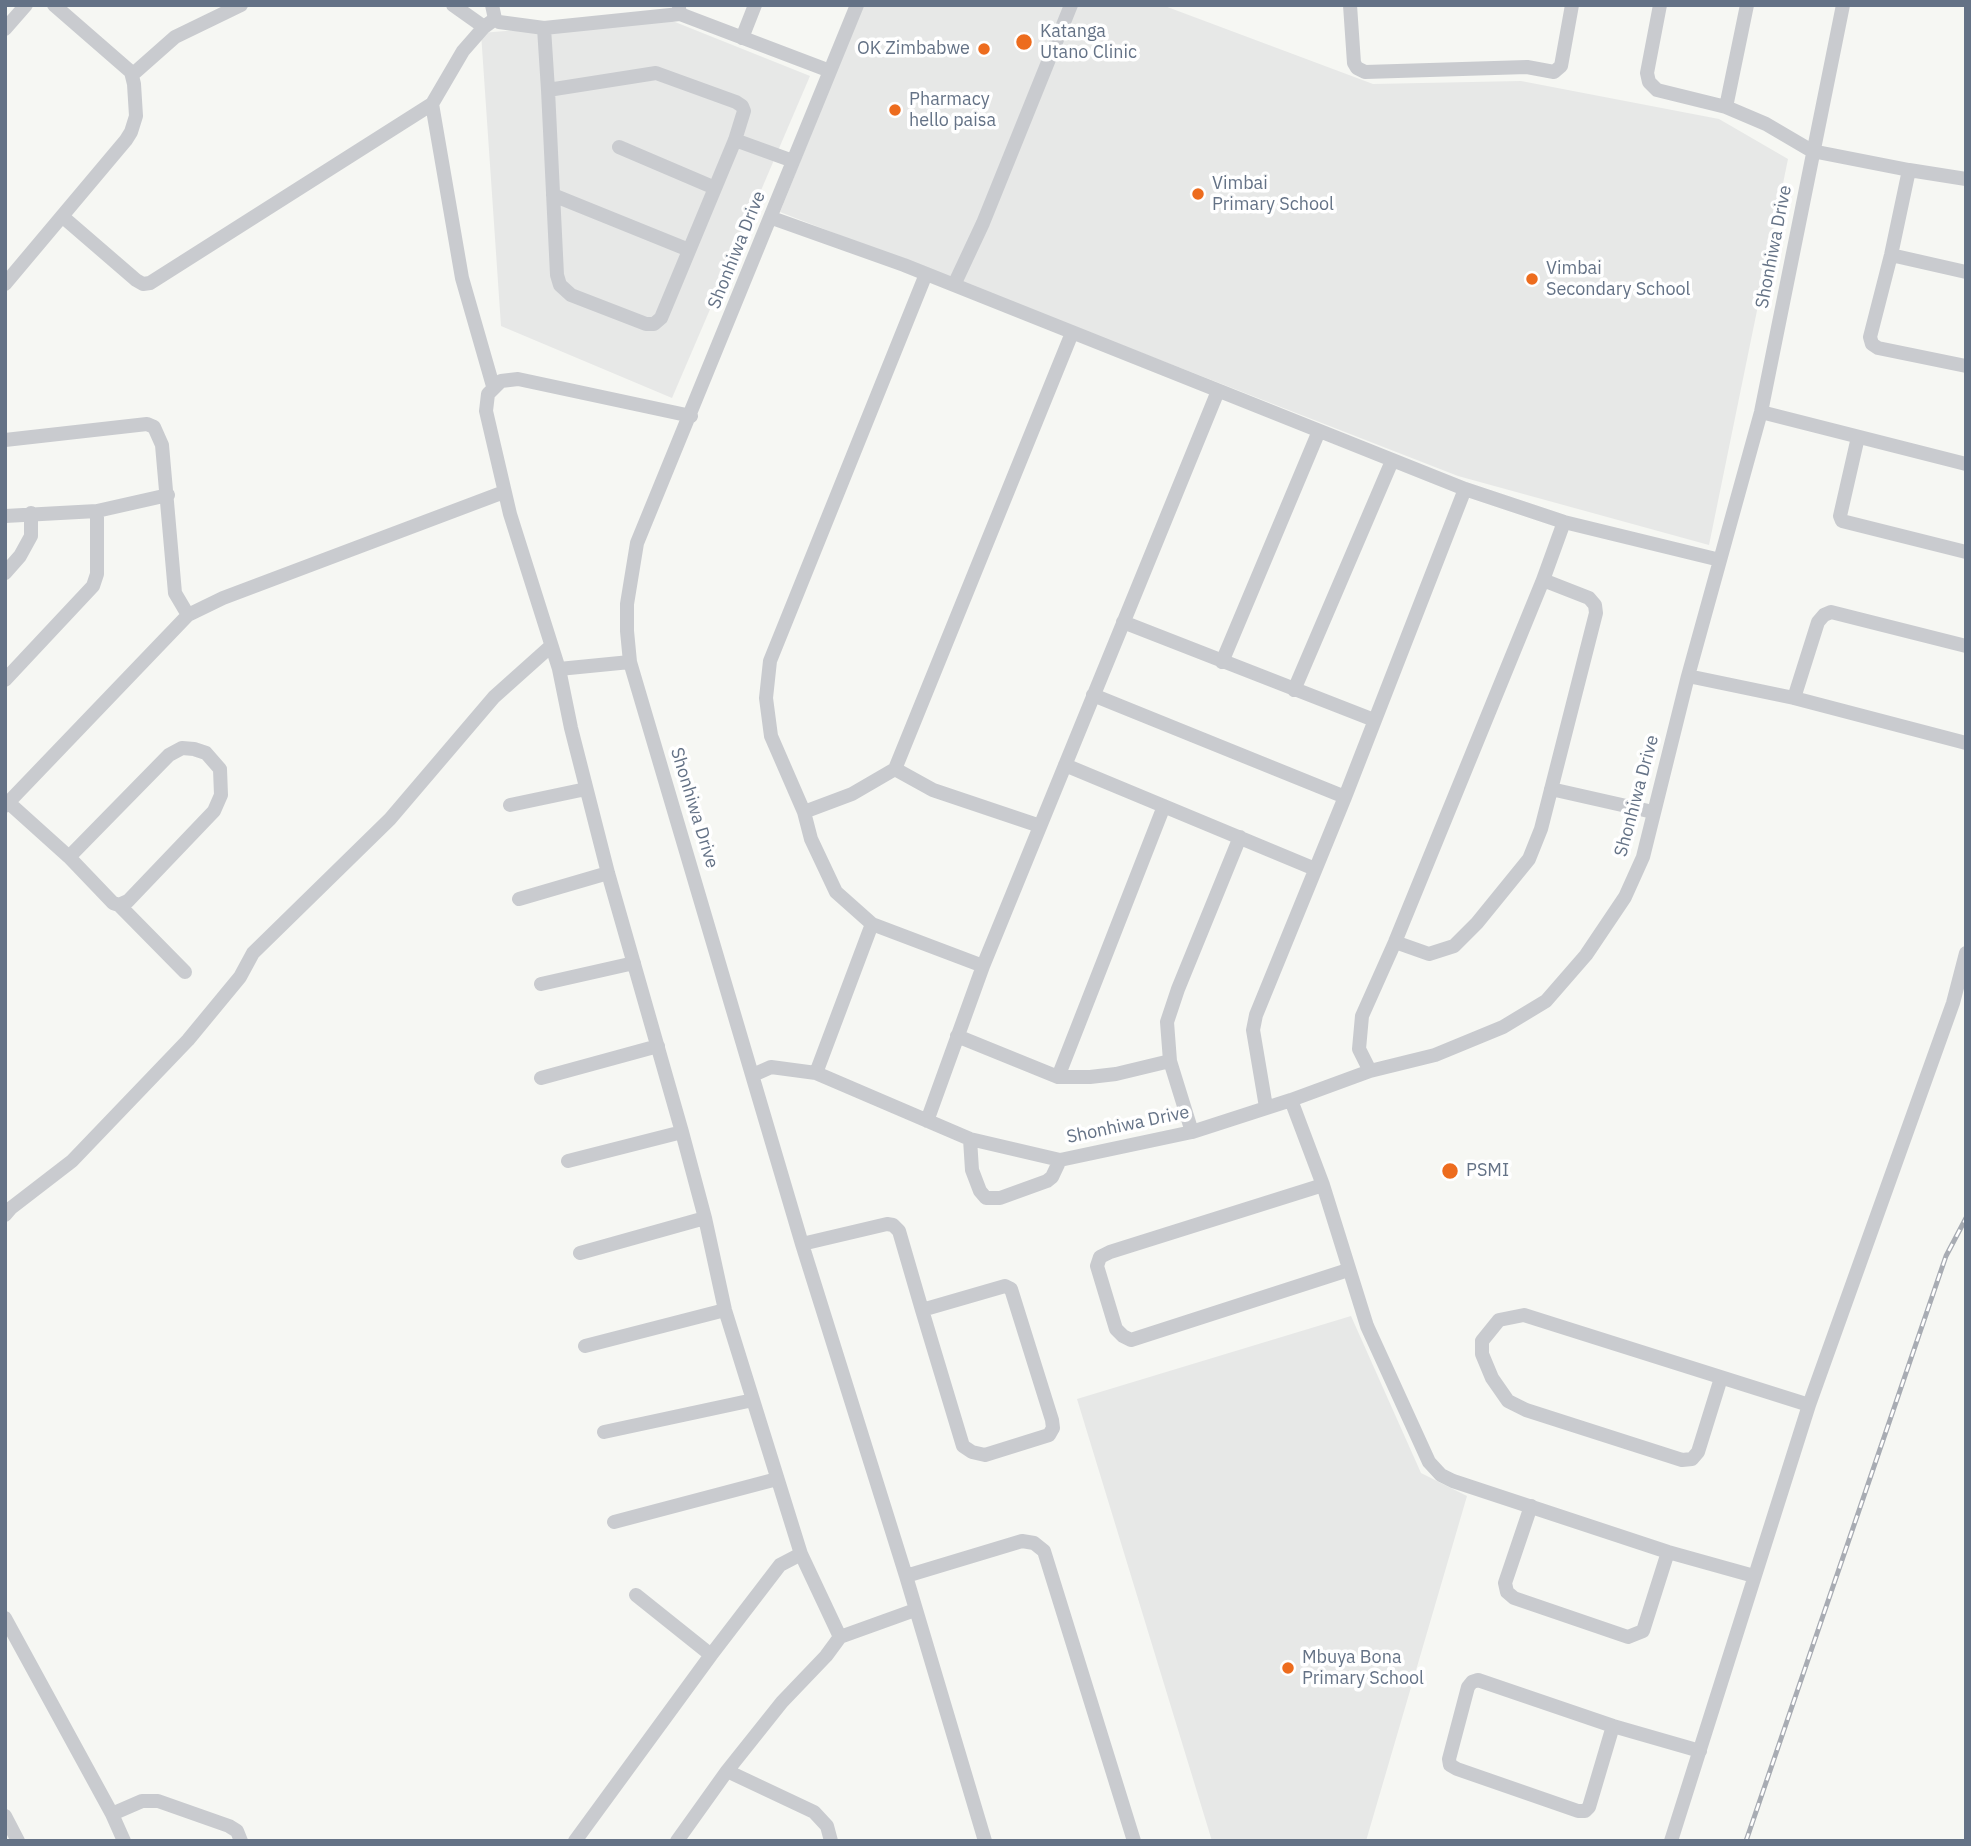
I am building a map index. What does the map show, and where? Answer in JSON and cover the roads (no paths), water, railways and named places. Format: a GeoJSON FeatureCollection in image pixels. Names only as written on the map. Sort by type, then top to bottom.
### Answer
{"type":"FeatureCollection","features":[{"type":"Feature","properties":{"kind":"street"},"geometry":{"type":"LineString","coordinates":[[5,29],[26,5]]}},
{"type":"Feature","properties":{"kind":"street"},"geometry":{"type":"LineString","coordinates":[[5,284],[131,132],[136,116],[132,75],[54,5]]}},
{"type":"Feature","properties":{"kind":"street"},"geometry":{"type":"LineString","coordinates":[[132,75],[175,37],[240,5]]}},
{"type":"Feature","properties":{"kind":"street"},"geometry":{"type":"LineString","coordinates":[[453,5],[509,24],[544,28],[679,10],[830,71]]}},
{"type":"Feature","properties":{"kind":"street"},"geometry":{"type":"LineString","coordinates":[[741,37],[755,5]]}},
{"type":"Feature","properties":{"kind":"street","name":"Shonhiwa Drive"},"geometry":{"type":"LineString","coordinates":[[857,5],[637,543],[627,604],[630,662],[753,1075],[771,1067],[816,1073],[970,1139],[1060,1160],[1192,1132],[1370,1071],[1435,1055],[1503,1027],[1546,1001],[1586,955],[1625,897],[1643,857],[1688,676],[1761,412],[1843,5]]}},
{"type":"Feature","properties":{"kind":"street"},"geometry":{"type":"LineString","coordinates":[[954,285],[984,223],[1071,5]]}},
{"type":"Feature","properties":{"kind":"street"},"geometry":{"type":"LineString","coordinates":[[1350,5],[1354,63],[1365,72],[1527,67],[1559,71],[1572,5]]}},
{"type":"Feature","properties":{"kind":"street"},"geometry":{"type":"LineString","coordinates":[[1660,5],[1647,73],[1657,90],[1726,107],[1766,124],[1812,151],[1966,179]]}},
{"type":"Feature","properties":{"kind":"street"},"geometry":{"type":"LineString","coordinates":[[1726,107],[1747,5]]}},
{"type":"Feature","properties":{"kind":"street"},"geometry":{"type":"LineString","coordinates":[[63,217],[136,280],[143,284],[150,283],[432,104],[463,51],[490,17]]}},
{"type":"Feature","properties":{"kind":"street"},"geometry":{"type":"LineString","coordinates":[[544,28],[558,280],[563,289],[571,295],[646,324],[654,324],[661,318],[735,140],[744,111],[742,106],[656,73],[548,90]]}},
{"type":"Feature","properties":{"kind":"street"},"geometry":{"type":"LineString","coordinates":[[432,104],[462,278],[493,386],[486,402],[486,411],[504,492],[559,669],[570,728],[705,1218],[725,1310],[801,1554],[840,1637]]}},
{"type":"Feature","properties":{"kind":"street"},"geometry":{"type":"LineString","coordinates":[[735,140],[793,160]]}},
{"type":"Feature","properties":{"kind":"street"},"geometry":{"type":"LineString","coordinates":[[619,147],[715,188]]}},
{"type":"Feature","properties":{"kind":"street"},"geometry":{"type":"LineString","coordinates":[[1909,170],[1870,337],[1872,344],[1878,348],[1966,366]]}},
{"type":"Feature","properties":{"kind":"street"},"geometry":{"type":"LineString","coordinates":[[553,195],[689,250]]}},
{"type":"Feature","properties":{"kind":"street"},"geometry":{"type":"LineString","coordinates":[[772,218],[926,274],[1465,489],[1564,522],[1720,560]]}},
{"type":"Feature","properties":{"kind":"street"},"geometry":{"type":"LineString","coordinates":[[1891,255],[1966,272]]}},
{"type":"Feature","properties":{"kind":"street"},"geometry":{"type":"LineString","coordinates":[[926,274],[770,660],[766,698],[771,736],[804,812],[811,839],[836,892],[872,924],[983,965]]}},
{"type":"Feature","properties":{"kind":"street"},"geometry":{"type":"LineString","coordinates":[[804,812],[852,794],[895,769],[1072,333]]}},
{"type":"Feature","properties":{"kind":"street"},"geometry":{"type":"LineString","coordinates":[[493,386],[509,378],[518,379],[691,416]]}},
{"type":"Feature","properties":{"kind":"street"},"geometry":{"type":"LineString","coordinates":[[927,1121],[983,965],[1218,391]]}},
{"type":"Feature","properties":{"kind":"street"},"geometry":{"type":"LineString","coordinates":[[1761,412],[1966,464]]}},
{"type":"Feature","properties":{"kind":"street"},"geometry":{"type":"LineString","coordinates":[[5,440],[147,425],[154,427],[162,445],[175,593],[188,615]]}},
{"type":"Feature","properties":{"kind":"street"},"geometry":{"type":"LineString","coordinates":[[1222,662],[1320,431]]}},
{"type":"Feature","properties":{"kind":"street"},"geometry":{"type":"LineString","coordinates":[[1858,437],[1840,516],[1842,521],[1966,552]]}},
{"type":"Feature","properties":{"kind":"street"},"geometry":{"type":"LineString","coordinates":[[1294,690],[1392,461]]}},
{"type":"Feature","properties":{"kind":"street"},"geometry":{"type":"LineString","coordinates":[[1266,1107],[1253,1030],[1256,1015],[1345,797],[1465,489]]}},
{"type":"Feature","properties":{"kind":"street"},"geometry":{"type":"LineString","coordinates":[[184,972],[69,857],[7,804],[188,615],[223,598],[504,492]]}},
{"type":"Feature","properties":{"kind":"street"},"geometry":{"type":"LineString","coordinates":[[5,516],[97,511],[168,495]]}},
{"type":"Feature","properties":{"kind":"street"},"geometry":{"type":"LineString","coordinates":[[5,680],[93,586],[97,574],[97,511]]}},
{"type":"Feature","properties":{"kind":"street"},"geometry":{"type":"LineString","coordinates":[[5,573],[20,556],[31,536],[31,513]]}},
{"type":"Feature","properties":{"kind":"street"},"geometry":{"type":"LineString","coordinates":[[1370,1071],[1359,1049],[1362,1016],[1395,942],[1543,580],[1564,522]]}},
{"type":"Feature","properties":{"kind":"street"},"geometry":{"type":"LineString","coordinates":[[1395,942],[1429,954],[1454,946],[1529,859],[1541,829],[1596,613],[1595,605],[1588,598],[1543,580]]}},
{"type":"Feature","properties":{"kind":"street"},"geometry":{"type":"LineString","coordinates":[[1794,698],[1818,622],[1831,612],[1966,646]]}},
{"type":"Feature","properties":{"kind":"street"},"geometry":{"type":"LineString","coordinates":[[1123,622],[1374,720]]}},
{"type":"Feature","properties":{"kind":"street"},"geometry":{"type":"LineString","coordinates":[[5,1215],[72,1161],[188,1040],[240,977],[253,953],[390,818],[494,697],[551,646]]}},
{"type":"Feature","properties":{"kind":"street"},"geometry":{"type":"LineString","coordinates":[[559,669],[630,662]]}},
{"type":"Feature","properties":{"kind":"street"},"geometry":{"type":"LineString","coordinates":[[1688,676],[1794,698],[1966,743]]}},
{"type":"Feature","properties":{"kind":"street"},"geometry":{"type":"LineString","coordinates":[[1093,695],[1345,797]]}},
{"type":"Feature","properties":{"kind":"street"},"geometry":{"type":"LineString","coordinates":[[69,857],[169,755],[182,748],[206,753],[220,769],[221,794],[214,811],[128,901],[119,905]]}},
{"type":"Feature","properties":{"kind":"street"},"geometry":{"type":"LineString","coordinates":[[1065,765],[1315,869]]}},
{"type":"Feature","properties":{"kind":"street"},"geometry":{"type":"LineString","coordinates":[[895,769],[933,790],[1040,826]]}},
{"type":"Feature","properties":{"kind":"street"},"geometry":{"type":"LineString","coordinates":[[510,805],[586,789]]}},
{"type":"Feature","properties":{"kind":"street"},"geometry":{"type":"LineString","coordinates":[[1551,789],[1653,812]]}},
{"type":"Feature","properties":{"kind":"street"},"geometry":{"type":"LineString","coordinates":[[1058,1077],[1164,806]]}},
{"type":"Feature","properties":{"kind":"street"},"geometry":{"type":"LineString","coordinates":[[1192,1132],[1170,1061],[1167,1022],[1240,837]]}},
{"type":"Feature","properties":{"kind":"street"},"geometry":{"type":"LineString","coordinates":[[519,899],[608,873]]}},
{"type":"Feature","properties":{"kind":"street"},"geometry":{"type":"LineString","coordinates":[[816,1073],[872,924]]}},
{"type":"Feature","properties":{"kind":"street"},"geometry":{"type":"LineString","coordinates":[[1671,1841],[1809,1405],[1959,1004],[1966,953]]}},
{"type":"Feature","properties":{"kind":"street"},"geometry":{"type":"LineString","coordinates":[[541,984],[634,962]]}},
{"type":"Feature","properties":{"kind":"street"},"geometry":{"type":"LineString","coordinates":[[957,1035],[1058,1077],[1116,1074],[1170,1061]]}},
{"type":"Feature","properties":{"kind":"street"},"geometry":{"type":"LineString","coordinates":[[541,1078],[658,1046]]}},
{"type":"Feature","properties":{"kind":"street"},"geometry":{"type":"LineString","coordinates":[[753,1075],[985,1841]]}},
{"type":"Feature","properties":{"kind":"street"},"geometry":{"type":"LineString","coordinates":[[1291,1100],[1323,1185],[1367,1326],[1429,1462],[1441,1475],[1668,1552],[1754,1576]]}},
{"type":"Feature","properties":{"kind":"street"},"geometry":{"type":"LineString","coordinates":[[568,1161],[682,1132]]}},
{"type":"Feature","properties":{"kind":"street"},"geometry":{"type":"LineString","coordinates":[[970,1139],[972,1170],[980,1191],[986,1198],[1000,1198],[1047,1181],[1052,1177],[1060,1160]]}},
{"type":"Feature","properties":{"kind":"street"},"geometry":{"type":"LineString","coordinates":[[1323,1185],[1110,1252],[1100,1257],[1097,1266],[1116,1329],[1132,1340],[1348,1270]]}},
{"type":"Feature","properties":{"kind":"street"},"geometry":{"type":"LineString","coordinates":[[580,1253],[705,1218]]}},
{"type":"Feature","properties":{"kind":"street"},"geometry":{"type":"LineString","coordinates":[[802,1244],[887,1224],[893,1225],[899,1231],[922,1310],[963,1446],[972,1452],[985,1455],[1049,1435],[1053,1428],[1052,1420],[1011,1289],[1005,1286],[922,1310]]}},
{"type":"Feature","properties":{"kind":"street"},"geometry":{"type":"LineString","coordinates":[[585,1346],[725,1310]]}},
{"type":"Feature","properties":{"kind":"street"},"geometry":{"type":"LineString","coordinates":[[1721,1378],[1698,1452],[1692,1459],[1682,1460],[1526,1410],[1508,1401],[1492,1378],[1482,1354],[1482,1341],[1499,1320],[1524,1315],[1809,1405]]}},
{"type":"Feature","properties":{"kind":"street"},"geometry":{"type":"LineString","coordinates":[[604,1432],[753,1400]]}},
{"type":"Feature","properties":{"kind":"street"},"geometry":{"type":"LineString","coordinates":[[614,1522],[777,1479]]}},
{"type":"Feature","properties":{"kind":"street"},"geometry":{"type":"LineString","coordinates":[[1531,1506],[1505,1583],[1507,1592],[1514,1598],[1628,1637],[1643,1631],[1668,1552]]}},
{"type":"Feature","properties":{"kind":"street"},"geometry":{"type":"LineString","coordinates":[[906,1576],[1022,1541],[1034,1543],[1044,1551],[1133,1841]]}},
{"type":"Feature","properties":{"kind":"street"},"geometry":{"type":"LineString","coordinates":[[575,1841],[780,1565],[801,1554]]}},
{"type":"Feature","properties":{"kind":"street"},"geometry":{"type":"LineString","coordinates":[[636,1595],[711,1655]]}},
{"type":"Feature","properties":{"kind":"street"},"geometry":{"type":"LineString","coordinates":[[682,1839],[727,1771],[782,1702],[826,1656],[840,1637],[915,1610]]}},
{"type":"Feature","properties":{"kind":"street"},"geometry":{"type":"LineString","coordinates":[[5,1618],[112,1814],[124,1841]]}},
{"type":"Feature","properties":{"kind":"street"},"geometry":{"type":"LineString","coordinates":[[1613,1726],[1589,1807],[1585,1811],[1578,1811],[1450,1765],[1449,1759],[1468,1687],[1478,1680],[1613,1726],[1700,1751]]}},
{"type":"Feature","properties":{"kind":"street"},"geometry":{"type":"LineString","coordinates":[[727,1771],[814,1812],[827,1826],[831,1841]]}},
{"type":"Feature","properties":{"kind":"street"},"geometry":{"type":"LineString","coordinates":[[112,1814],[142,1801],[158,1801],[229,1826],[237,1831],[241,1841]]}},
{"type":"Feature","properties":{"kind":"street"},"geometry":{"type":"LineString","coordinates":[[5,1816],[18,1841]]}},
{"type":"Feature","properties":{"kind":"railway"},"geometry":{"type":"LineString","coordinates":[[1746,1841],[1946,1256],[1966,1218]]}},
{"type":"Feature","properties":{"kind":"place","name":"Katanga Utano Clinic"},"geometry":{"type":"Point","coordinates":[1024,42]}},
{"type":"Feature","properties":{"kind":"place","name":"OK Zimbabwe"},"geometry":{"type":"Point","coordinates":[984,49]}},
{"type":"Feature","properties":{"kind":"place","name":"Pharmacy hello paisa"},"geometry":{"type":"Point","coordinates":[895,110]}},
{"type":"Feature","properties":{"kind":"place","name":"Vimbai Primary School"},"geometry":{"type":"Point","coordinates":[1198,194]}},
{"type":"Feature","properties":{"kind":"place","name":"Vimbai Secondary School"},"geometry":{"type":"Point","coordinates":[1532,279]}},
{"type":"Feature","properties":{"kind":"place","name":"PSMI"},"geometry":{"type":"Point","coordinates":[1450,1171]}},
{"type":"Feature","properties":{"kind":"place","name":"Mbuya Bona Primary School"},"geometry":{"type":"Point","coordinates":[1288,1668]}}]}
